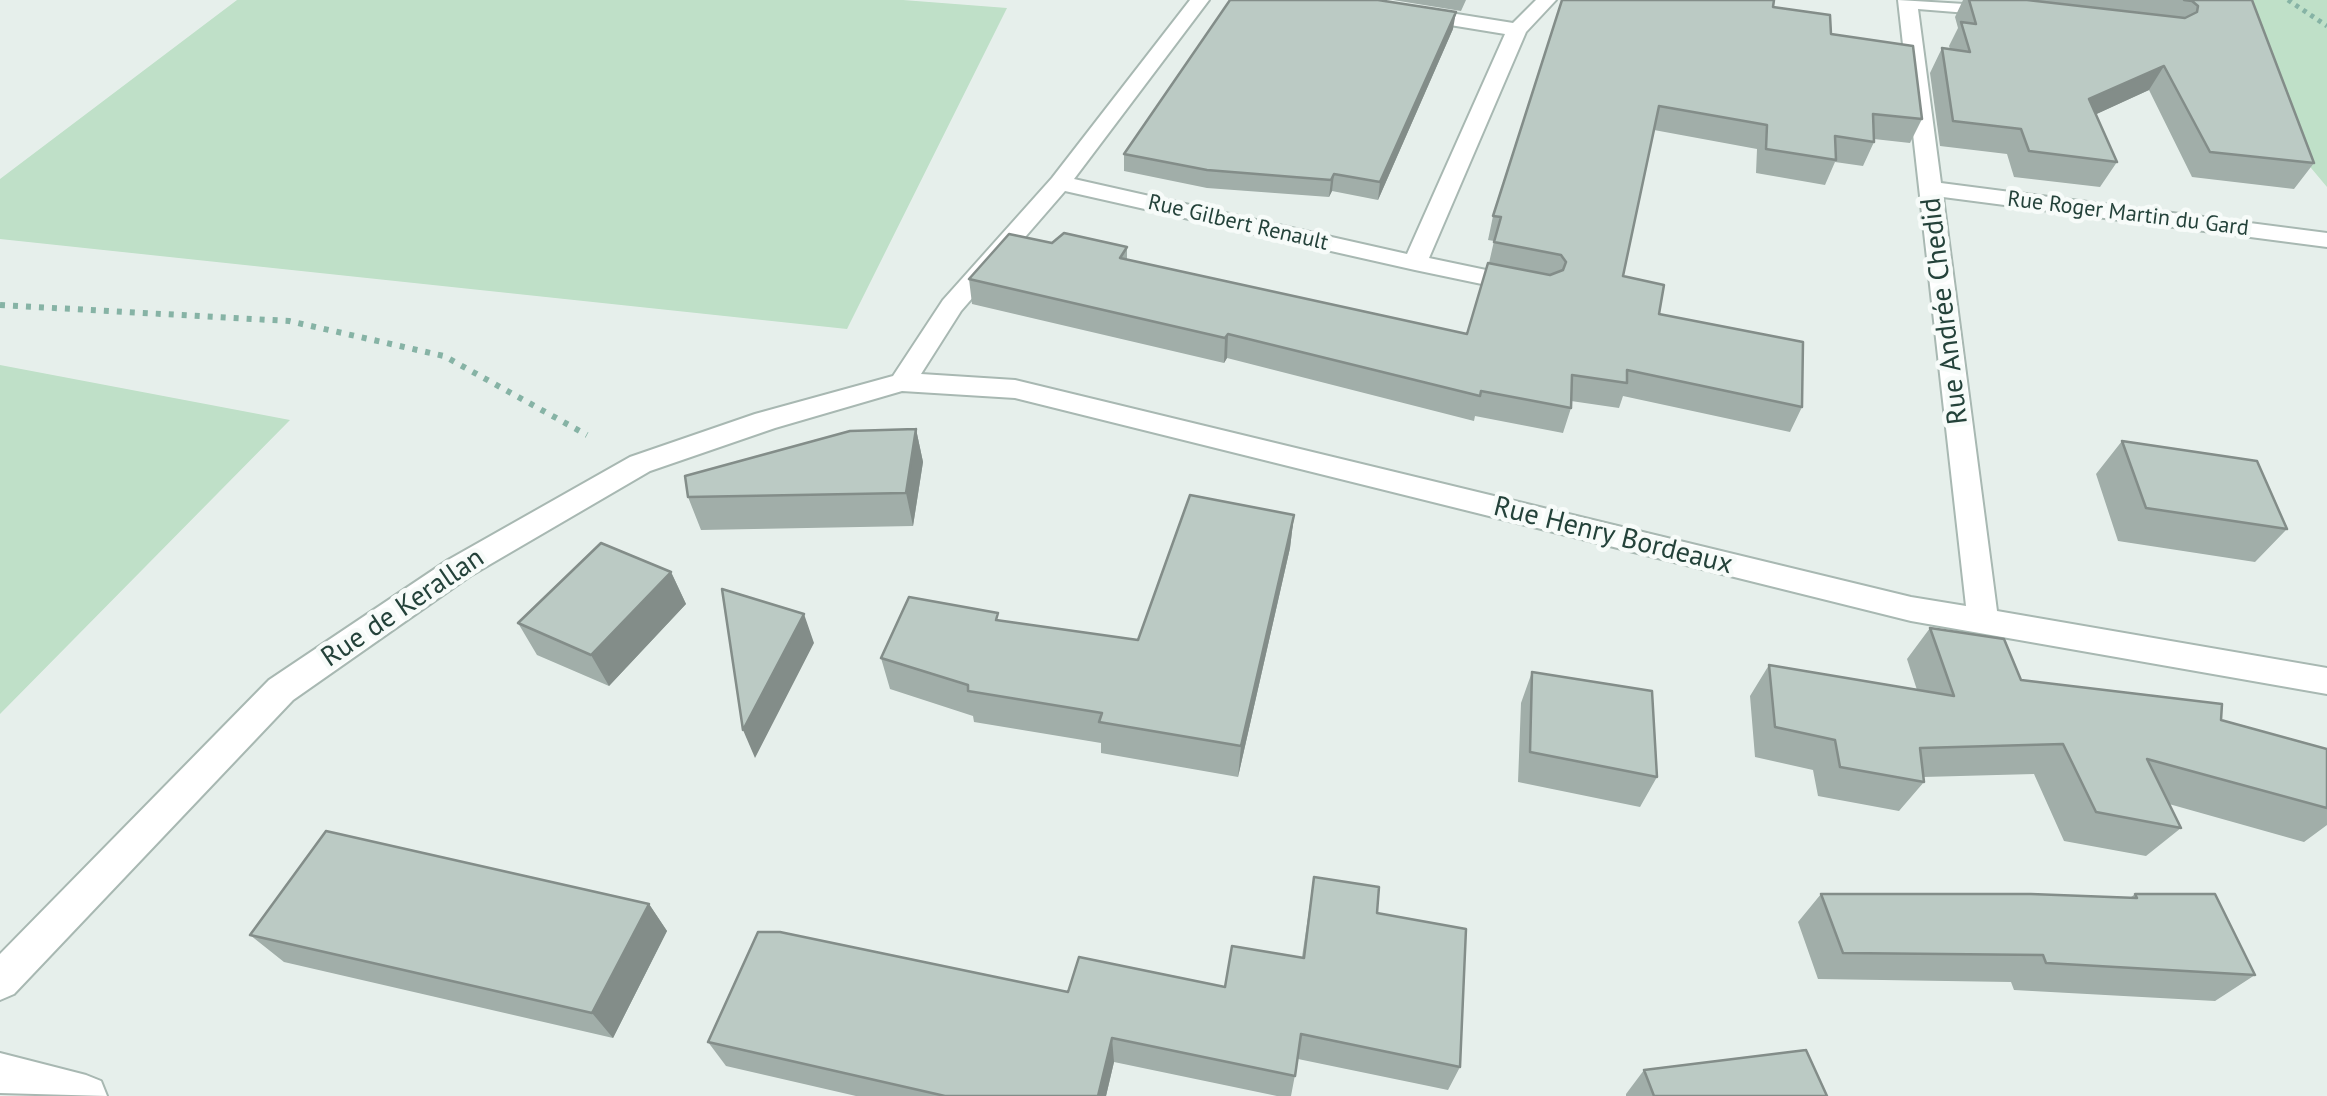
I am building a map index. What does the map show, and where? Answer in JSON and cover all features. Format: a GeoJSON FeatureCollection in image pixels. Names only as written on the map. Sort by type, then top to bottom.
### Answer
{"type":"FeatureCollection","features":[{"type":"Feature","properties":{"kind":"street"},"geometry":{"type":"LineString","coordinates":[[902,382],[952,306],[1060,183],[1200,0]]}},
{"type":"Feature","properties":{"kind":"street"},"geometry":{"type":"LineString","coordinates":[[1334,0],[1517,30]]}},
{"type":"Feature","properties":{"kind":"street"},"geometry":{"type":"LineString","coordinates":[[1416,263],[1517,30],[1548,0]]}},
{"type":"Feature","properties":{"kind":"street"},"geometry":{"type":"LineString","coordinates":[[1907,1],[2020,15]]}},
{"type":"Feature","properties":{"kind":"street","name":"Rue Andrée Chedid"},"geometry":{"type":"LineString","coordinates":[[1907,1],[1983,621]]}},
{"type":"Feature","properties":{"kind":"street","name":"Rue Gilbert Renault"},"geometry":{"type":"LineString","coordinates":[[1060,183],[1544,288]]}},
{"type":"Feature","properties":{"kind":"street","name":"Rue Roger Martin du Gard"},"geometry":{"type":"LineString","coordinates":[[1930,188],[2327,240]]}},
{"type":"Feature","properties":{"kind":"street","name":"Rue de Kerallan"},"geometry":{"type":"LineString","coordinates":[[0,981],[282,690],[459,568],[640,464],[765,421],[902,382]]}},
{"type":"Feature","properties":{"kind":"street","name":"Rue Henry Bordeaux"},"geometry":{"type":"LineString","coordinates":[[902,382],[1015,389],[1911,609],[2327,681]]}},
{"type":"Feature","properties":{"kind":"street"},"geometry":{"type":"LineString","coordinates":[[0,1073],[86,1096]]}},
{"type":"Feature","properties":{"kind":"path"},"geometry":{"type":"LineString","coordinates":[[2288,0],[2327,26]]}},
{"type":"Feature","properties":{"kind":"path"},"geometry":{"type":"LineString","coordinates":[[0,304],[289,321],[444,356],[640,464]]}},
{"type":"Feature","properties":{"kind":"green space"},"geometry":{"type":"Polygon","coordinates":[[[237,0],[903,0],[1007,8],[847,329],[0,239],[0,179],[237,0]]]}},
{"type":"Feature","properties":{"kind":"green space"},"geometry":{"type":"Polygon","coordinates":[[[2230,0],[2327,0],[2327,187],[2275,125],[2230,0]]]}},
{"type":"Feature","properties":{"kind":"green space"},"geometry":{"type":"Polygon","coordinates":[[[0,365],[290,420],[0,714],[0,365]]]}},
{"type":"Feature","properties":{"kind":"building"},"geometry":{"type":"Polygon","coordinates":[[[1230,0],[1378,0],[1456,12],[1380,182],[1334,174],[1331,180],[1207,170],[1124,154],[1230,0]]]}},
{"type":"Feature","properties":{"kind":"building"},"geometry":{"type":"Polygon","coordinates":[[[1562,0],[1774,0],[1773,7],[1830,15],[1831,34],[1913,46],[1922,119],[1873,114],[1874,142],[1835,136],[1836,160],[1766,149],[1767,125],[1659,106],[1623,276],[1664,285],[1659,314],[1803,342],[1802,407],[1627,370],[1627,383],[1572,375],[1571,408],[1481,391],[1480,396],[1228,334],[1225,338],[969,279],[1009,234],[1052,243],[1064,233],[1127,247],[1120,258],[1467,334],[1488,263],[1550,275],[1563,270],[1566,262],[1561,255],[1494,242],[1501,217],[1493,216],[1562,0]]]}},
{"type":"Feature","properties":{"kind":"building"},"geometry":{"type":"Polygon","coordinates":[[[1969,0],[2027,0],[2185,18],[2197,12],[2198,6],[2184,0],[2252,0],[2314,163],[2210,152],[2164,66],[2089,99],[2117,162],[2029,151],[2021,129],[1953,121],[1942,48],[1970,52],[1961,22],[1976,24],[1969,0]]]}},
{"type":"Feature","properties":{"kind":"building"},"geometry":{"type":"Polygon","coordinates":[[[916,429],[906,493],[688,497],[685,476],[850,431],[916,429]]]}},
{"type":"Feature","properties":{"kind":"building"},"geometry":{"type":"Polygon","coordinates":[[[2122,441],[2257,461],[2287,529],[2146,508],[2122,441]]]}},
{"type":"Feature","properties":{"kind":"building"},"geometry":{"type":"Polygon","coordinates":[[[1190,495],[1294,515],[1241,746],[1099,722],[1102,713],[968,691],[968,685],[881,658],[909,597],[998,613],[996,620],[1138,640],[1190,495]]]}},
{"type":"Feature","properties":{"kind":"building"},"geometry":{"type":"Polygon","coordinates":[[[601,543],[671,572],[591,655],[518,623],[601,543]]]}},
{"type":"Feature","properties":{"kind":"building"},"geometry":{"type":"Polygon","coordinates":[[[722,589],[804,614],[743,730],[722,589]]]}},
{"type":"Feature","properties":{"kind":"building"},"geometry":{"type":"Polygon","coordinates":[[[1930,628],[2004,639],[2021,680],[2222,704],[2221,720],[2327,749],[2327,808],[2147,759],[2181,828],[2096,812],[2063,744],[1920,748],[1924,782],[1840,767],[1835,740],[1775,727],[1769,665],[1954,696],[1930,628]]]}},
{"type":"Feature","properties":{"kind":"building"},"geometry":{"type":"Polygon","coordinates":[[[1532,672],[1652,691],[1657,777],[1530,752],[1532,672]]]}},
{"type":"Feature","properties":{"kind":"building"},"geometry":{"type":"Polygon","coordinates":[[[326,831],[649,904],[592,1013],[250,935],[326,831]]]}},
{"type":"Feature","properties":{"kind":"building"},"geometry":{"type":"Polygon","coordinates":[[[1314,877],[1379,887],[1377,913],[1466,929],[1460,1067],[1301,1034],[1295,1076],[1112,1038],[1098,1096],[945,1096],[708,1042],[758,932],[780,932],[1068,992],[1079,957],[1225,987],[1232,946],[1304,958],[1314,877]]]}},
{"type":"Feature","properties":{"kind":"building"},"geometry":{"type":"Polygon","coordinates":[[[1821,894],[2137,898],[2135,894],[2215,894],[2255,975],[2046,963],[2043,955],[1843,953],[1821,894]]]}},
{"type":"Feature","properties":{"kind":"building"},"geometry":{"type":"Polygon","coordinates":[[[1806,1050],[1827,1096],[1654,1096],[1644,1070],[1806,1050]]]}}]}
